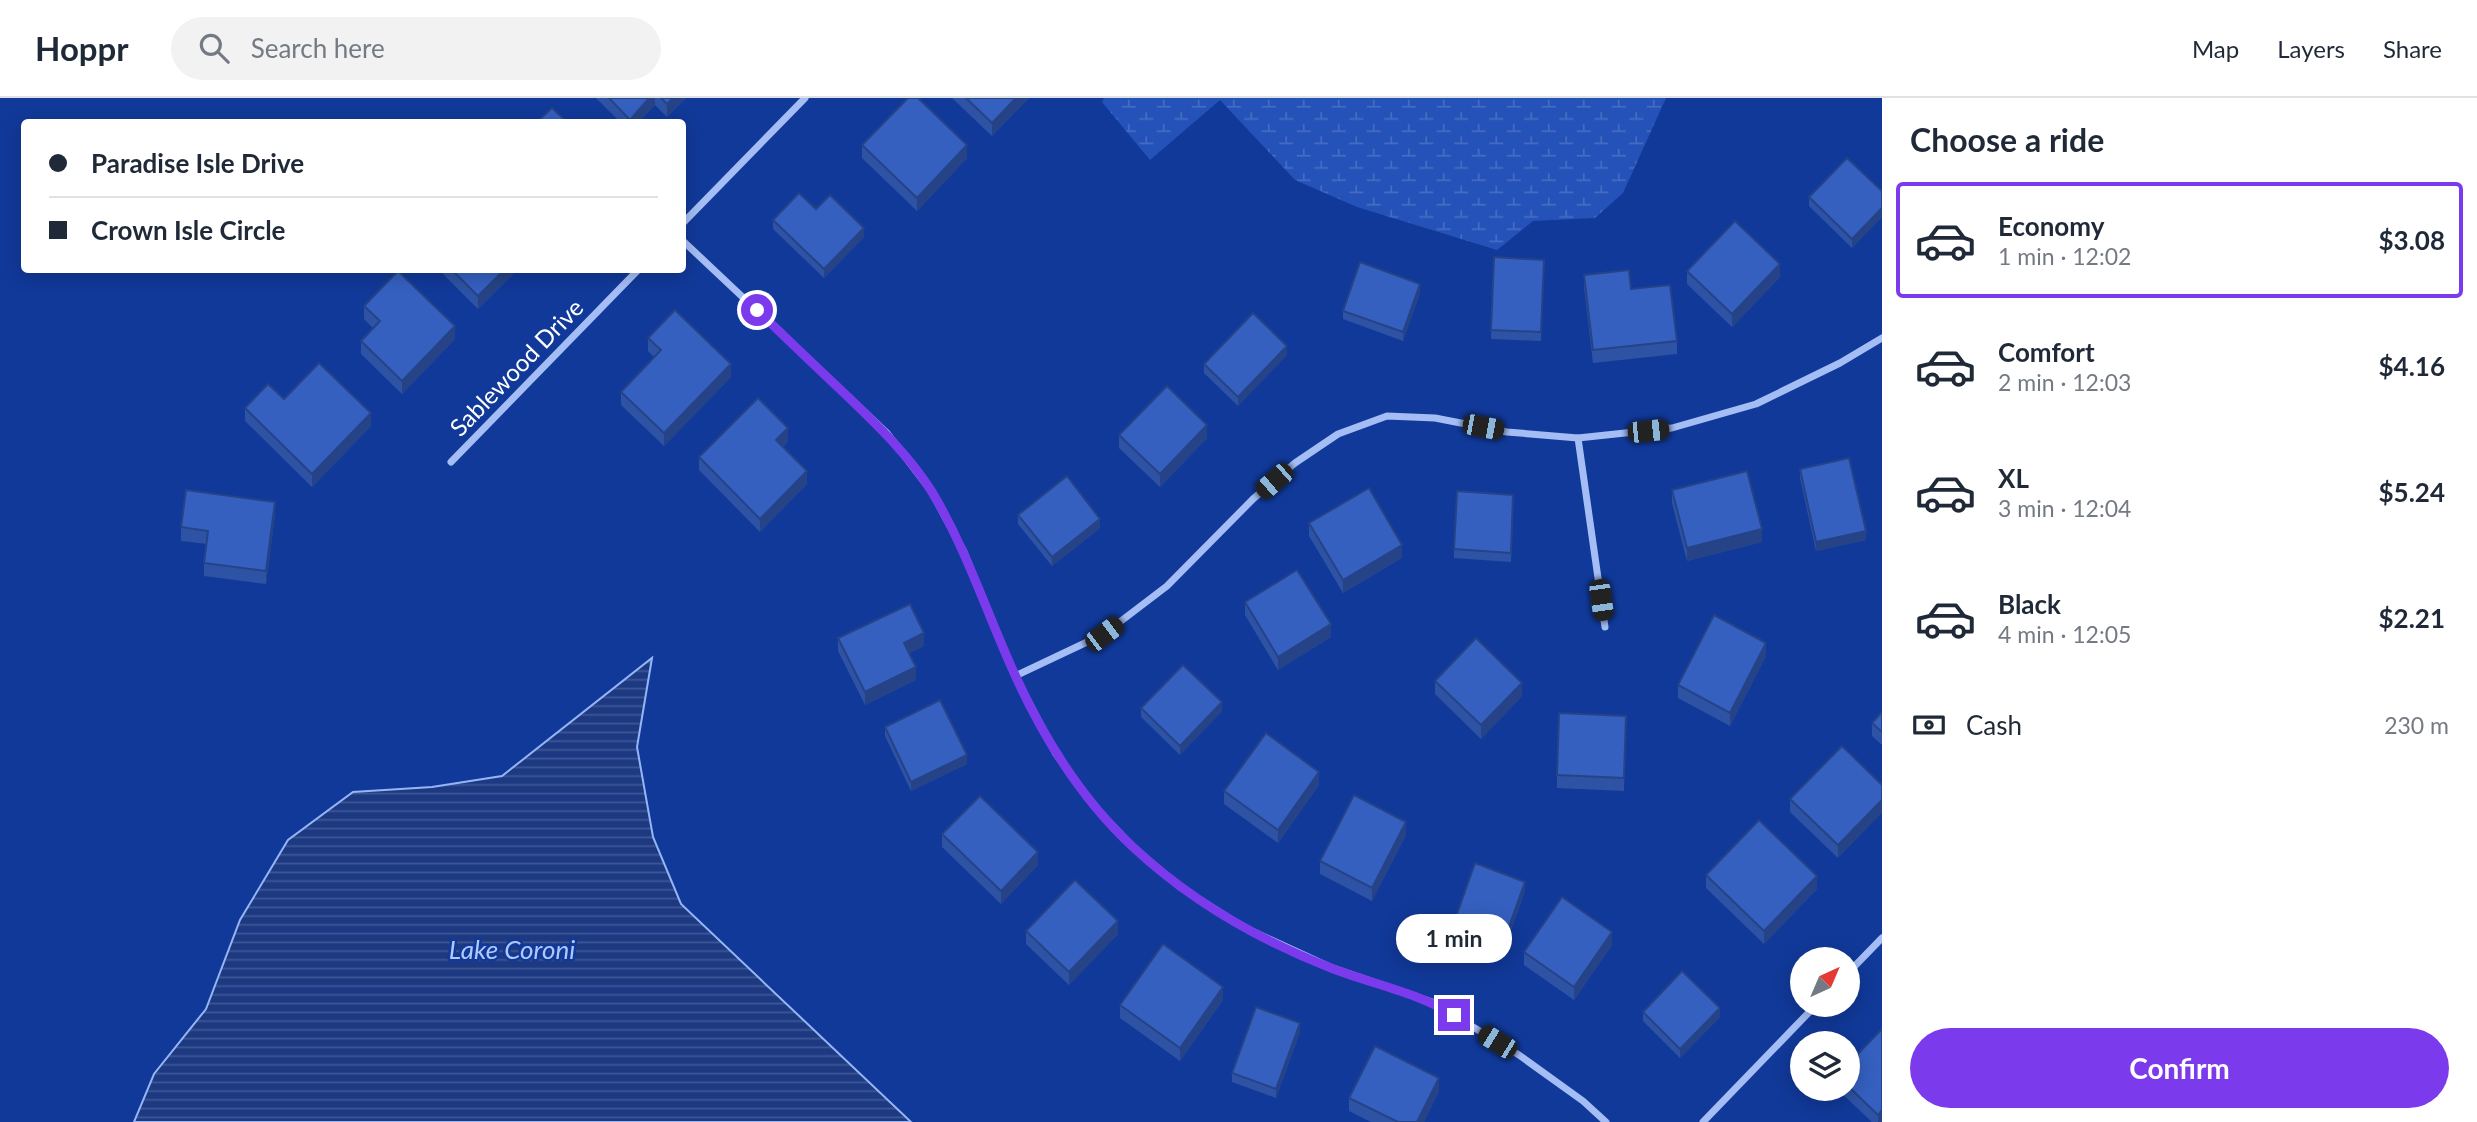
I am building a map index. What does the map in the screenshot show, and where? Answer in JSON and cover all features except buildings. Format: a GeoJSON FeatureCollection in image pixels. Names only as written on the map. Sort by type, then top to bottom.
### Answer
{"type":"FeatureCollection","features":[{"type":"Feature","properties":{"kind":"street"},"geometry":{"type":"LineString","coordinates":[[686,220],[805,98]]}},
{"type":"Feature","properties":{"kind":"street"},"geometry":{"type":"LineString","coordinates":[[686,244],[887,433],[931,491],[964,552],[1015,676],[1056,754],[1093,805],[1133,847],[1180,887],[1243,927],[1330,967],[1432,1002],[1519,1055],[1583,1101],[1606,1122]]}},
{"type":"Feature","properties":{"kind":"street","name":"Sablewood Drive"},"geometry":{"type":"LineString","coordinates":[[451,462],[635,273]]}},
{"type":"Feature","properties":{"kind":"street"},"geometry":{"type":"LineString","coordinates":[[1015,676],[1104,634],[1167,586],[1254,499],[1295,463],[1338,434],[1387,416],[1435,418],[1507,432],[1578,438],[1672,428],[1756,404],[1840,363],[1882,338]]}},
{"type":"Feature","properties":{"kind":"street"},"geometry":{"type":"LineString","coordinates":[[1578,438],[1605,627]]}},
{"type":"Feature","properties":{"kind":"street"},"geometry":{"type":"LineString","coordinates":[[1860,961],[1882,938]]}},
{"type":"Feature","properties":{"kind":"street"},"geometry":{"type":"LineString","coordinates":[[1703,1122],[1804,1017]]}},
{"type":"Feature","properties":{"kind":"green space"},"geometry":{"type":"Polygon","coordinates":[[[1104,98],[1666,98],[1623,193],[1595,218],[1533,221],[1497,250],[1357,207],[1295,180],[1220,100],[1150,160],[1102,102],[1104,98]]]}},
{"type":"Feature","properties":{"kind":"water","name":"Lake Coroni"},"geometry":{"type":"Polygon","coordinates":[[[652,658],[637,747],[653,837],[681,904],[911,1122],[134,1122],[154,1074],[206,1009],[240,920],[288,840],[353,792],[432,787],[502,776],[652,658]]]}},
{"type":"Feature","properties":{"kind":"route"},"geometry":{"type":"LineString","coordinates":[[757,310],[887,433],[931,491],[964,552],[1015,676],[1056,754],[1093,805],[1133,847],[1180,887],[1243,927],[1330,967],[1432,1002],[1454,1015]]}}]}
